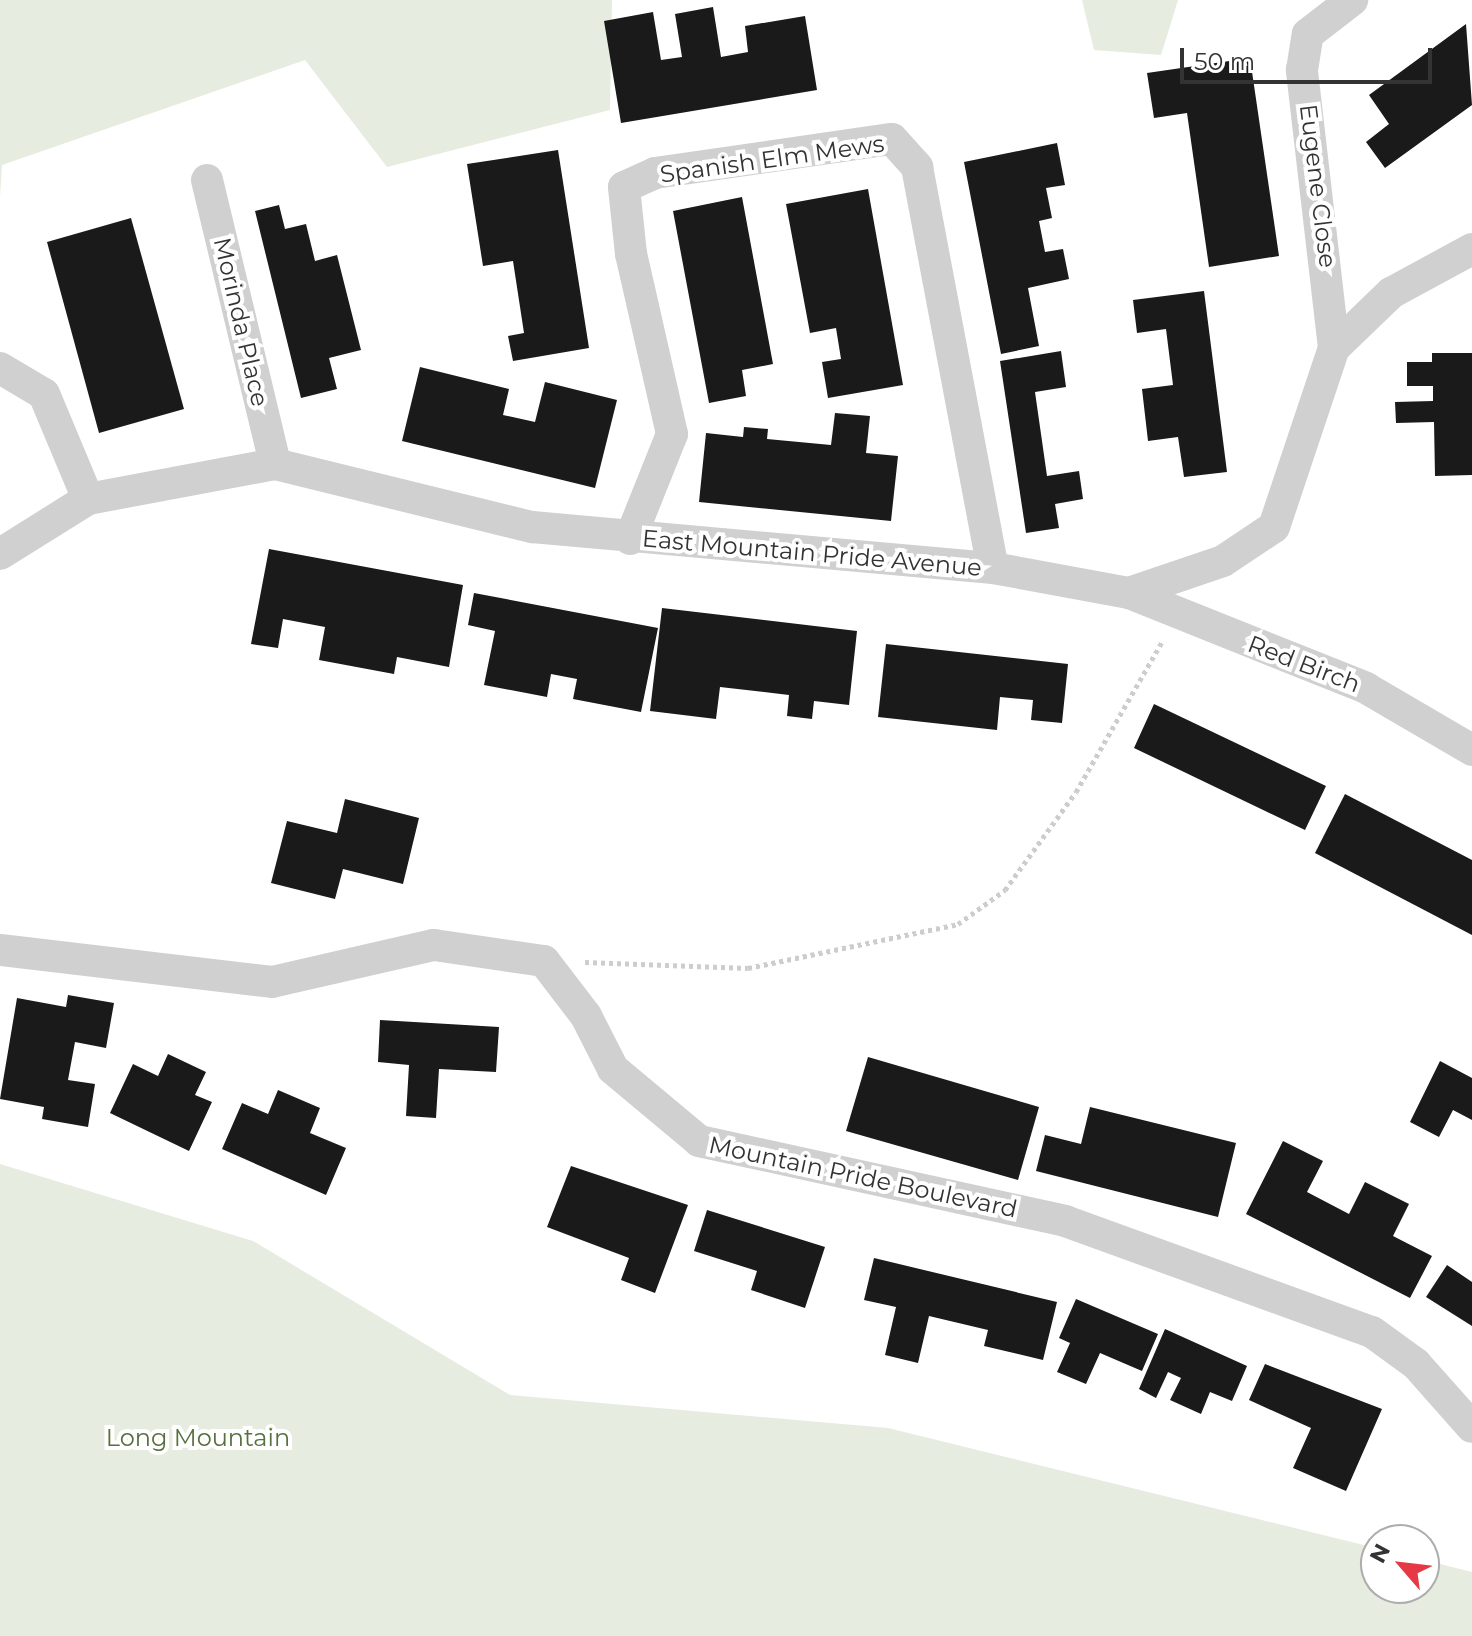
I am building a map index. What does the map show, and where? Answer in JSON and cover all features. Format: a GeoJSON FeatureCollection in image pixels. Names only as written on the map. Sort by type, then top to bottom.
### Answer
{"type":"FeatureCollection","features":[{"type":"Feature","properties":{"kind":"street","name":"Eugene Close"},"geometry":{"type":"LineString","coordinates":[[1334,348],[1302,70],[1308,34],[1352,0]]}},
{"type":"Feature","properties":{"kind":"street","name":"Spanish Elm Mews"},"geometry":{"type":"LineString","coordinates":[[630,539],[672,434],[631,254],[624,187],[655,173],[892,139],[917,167],[993,568]]}},
{"type":"Feature","properties":{"kind":"street","name":"Morinda Place"},"geometry":{"type":"LineString","coordinates":[[207,180],[275,464]]}},
{"type":"Feature","properties":{"kind":"street","name":"East Mountain Pride Avenue"},"geometry":{"type":"LineString","coordinates":[[0,554],[88,499],[275,464],[532,527],[630,539],[993,568],[1129,593],[1223,561],[1274,527],[1334,348],[1391,293],[1472,249]]}},
{"type":"Feature","properties":{"kind":"street"},"geometry":{"type":"LineString","coordinates":[[0,368],[44,394],[88,499]]}},
{"type":"Feature","properties":{"kind":"street","name":"Red Birch"},"geometry":{"type":"LineString","coordinates":[[1129,593],[1178,617],[1366,688],[1472,750]]}},
{"type":"Feature","properties":{"kind":"street"},"geometry":{"type":"LineString","coordinates":[[0,950],[272,982],[434,945],[544,961]]}},
{"type":"Feature","properties":{"kind":"street","name":"Mountain Pride Boulevard"},"geometry":{"type":"LineString","coordinates":[[544,961],[586,1016],[613,1069],[699,1141],[1065,1221],[1372,1332],[1416,1364],[1472,1427]]}},
{"type":"Feature","properties":{"kind":"path"},"geometry":{"type":"LineString","coordinates":[[544,961],[748,968],[958,924],[1005,890],[1076,792],[1178,617]]}},
{"type":"Feature","properties":{"kind":"green space"},"geometry":{"type":"Polygon","coordinates":[[[0,0],[612,0],[610,110],[387,167],[305,60],[2,165],[0,197],[0,0]]]}},
{"type":"Feature","properties":{"kind":"green space"},"geometry":{"type":"Polygon","coordinates":[[[1082,0],[1178,0],[1161,55],[1094,50],[1082,0]]]}},
{"type":"Feature","properties":{"kind":"green space","name":"Long Mountain"},"geometry":{"type":"Polygon","coordinates":[[[0,1164],[253,1241],[510,1395],[888,1428],[1360,1544],[1360,1604],[1440,1604],[1440,1564],[1472,1572],[1472,1636],[0,1636],[0,1164]]]}},
{"type":"Feature","properties":{"kind":"building"},"geometry":{"type":"Polygon","coordinates":[[[713,7],[721,57],[748,52],[745,26],[805,16],[817,90],[621,123],[604,21],[653,12],[661,60],[682,57],[675,14],[713,7]]]}},
{"type":"Feature","properties":{"kind":"building"},"geometry":{"type":"Polygon","coordinates":[[[1466,24],[1472,105],[1385,168],[1366,142],[1389,124],[1369,95],[1466,24]]]}},
{"type":"Feature","properties":{"kind":"building"},"geometry":{"type":"Polygon","coordinates":[[[1250,58],[1279,256],[1209,267],[1187,113],[1154,118],[1147,73],[1250,58]]]}},
{"type":"Feature","properties":{"kind":"building"},"geometry":{"type":"Polygon","coordinates":[[[1057,143],[1065,185],[1046,188],[1052,218],[1039,221],[1045,252],[1063,249],[1069,279],[1028,288],[1039,346],[1001,354],[964,162],[1057,143]]]}},
{"type":"Feature","properties":{"kind":"building"},"geometry":{"type":"Polygon","coordinates":[[[558,150],[589,348],[513,361],[508,336],[524,333],[513,261],[483,266],[467,164],[558,150]]]}},
{"type":"Feature","properties":{"kind":"building"},"geometry":{"type":"Polygon","coordinates":[[[868,189],[903,385],[828,398],[822,362],[841,359],[836,328],[810,333],[786,204],[868,189]]]}},
{"type":"Feature","properties":{"kind":"building"},"geometry":{"type":"Polygon","coordinates":[[[742,197],[773,364],[742,370],[746,396],[709,403],[673,211],[742,197]]]}},
{"type":"Feature","properties":{"kind":"building"},"geometry":{"type":"Polygon","coordinates":[[[279,205],[285,229],[306,224],[315,261],[337,255],[361,350],[329,358],[337,389],[301,398],[255,211],[279,205]]]}},
{"type":"Feature","properties":{"kind":"building"},"geometry":{"type":"Polygon","coordinates":[[[131,218],[184,409],[99,433],[47,242],[131,218]]]}},
{"type":"Feature","properties":{"kind":"building"},"geometry":{"type":"Polygon","coordinates":[[[1204,291],[1227,472],[1184,477],[1178,437],[1148,441],[1142,389],[1173,385],[1166,329],[1137,333],[1133,300],[1204,291]]]}},
{"type":"Feature","properties":{"kind":"building"},"geometry":{"type":"Polygon","coordinates":[[[1061,351],[1066,387],[1035,392],[1047,476],[1079,471],[1083,499],[1055,504],[1059,528],[1026,533],[1000,361],[1061,351]]]}},
{"type":"Feature","properties":{"kind":"building"},"geometry":{"type":"Polygon","coordinates":[[[1432,353],[1472,353],[1472,475],[1435,476],[1434,422],[1396,423],[1395,402],[1433,401],[1433,386],[1407,386],[1407,362],[1432,362],[1432,353]]]}},
{"type":"Feature","properties":{"kind":"building"},"geometry":{"type":"Polygon","coordinates":[[[420,367],[509,389],[503,415],[535,422],[545,382],[617,400],[595,488],[402,441],[420,367]]]}},
{"type":"Feature","properties":{"kind":"building"},"geometry":{"type":"Polygon","coordinates":[[[835,413],[870,416],[866,453],[898,456],[891,521],[699,502],[706,433],[743,437],[744,427],[768,429],[767,439],[831,445],[835,413]]]}},
{"type":"Feature","properties":{"kind":"building"},"geometry":{"type":"Polygon","coordinates":[[[269,549],[463,585],[449,667],[397,657],[394,674],[319,660],[325,627],[283,619],[278,648],[251,644],[269,549]]]}},
{"type":"Feature","properties":{"kind":"building"},"geometry":{"type":"Polygon","coordinates":[[[474,593],[658,628],[641,712],[573,699],[577,679],[551,674],[547,697],[484,685],[495,631],[468,625],[474,593]]]}},
{"type":"Feature","properties":{"kind":"building"},"geometry":{"type":"Polygon","coordinates":[[[662,608],[857,631],[849,705],[814,701],[812,719],[787,716],[789,695],[720,687],[716,719],[650,711],[662,608]]]}},
{"type":"Feature","properties":{"kind":"building"},"geometry":{"type":"Polygon","coordinates":[[[886,644],[1068,664],[1062,723],[1031,720],[1033,700],[1000,697],[997,730],[878,717],[886,644]]]}},
{"type":"Feature","properties":{"kind":"building"},"geometry":{"type":"Polygon","coordinates":[[[1154,704],[1326,786],[1305,830],[1134,748],[1154,704]]]}},
{"type":"Feature","properties":{"kind":"building"},"geometry":{"type":"Polygon","coordinates":[[[1345,794],[1472,860],[1472,935],[1315,853],[1345,794]]]}},
{"type":"Feature","properties":{"kind":"building"},"geometry":{"type":"Polygon","coordinates":[[[345,799],[419,818],[403,884],[343,869],[335,899],[271,883],[287,821],[337,833],[345,799]]]}},
{"type":"Feature","properties":{"kind":"building"},"geometry":{"type":"Polygon","coordinates":[[[68,995],[114,1003],[106,1048],[75,1042],[68,1080],[95,1084],[88,1127],[42,1119],[44,1107],[0,1099],[17,998],[66,1007],[68,995]]]}},
{"type":"Feature","properties":{"kind":"building"},"geometry":{"type":"Polygon","coordinates":[[[380,1020],[499,1027],[496,1072],[439,1069],[436,1118],[406,1116],[409,1065],[378,1062],[380,1020]]]}},
{"type":"Feature","properties":{"kind":"building"},"geometry":{"type":"Polygon","coordinates":[[[168,1054],[206,1072],[195,1095],[212,1102],[189,1151],[110,1113],[133,1064],[158,1076],[168,1054]]]}},
{"type":"Feature","properties":{"kind":"building"},"geometry":{"type":"Polygon","coordinates":[[[868,1057],[1039,1107],[1018,1180],[846,1131],[868,1057]]]}},
{"type":"Feature","properties":{"kind":"building"},"geometry":{"type":"Polygon","coordinates":[[[1440,1061],[1472,1078],[1472,1120],[1453,1110],[1439,1137],[1410,1122],[1440,1061]]]}},
{"type":"Feature","properties":{"kind":"building"},"geometry":{"type":"Polygon","coordinates":[[[278,1090],[320,1108],[310,1133],[346,1148],[326,1195],[222,1149],[242,1103],[268,1114],[278,1090]]]}},
{"type":"Feature","properties":{"kind":"building"},"geometry":{"type":"Polygon","coordinates":[[[1090,1107],[1236,1143],[1218,1217],[1036,1171],[1045,1135],[1081,1144],[1090,1107]]]}},
{"type":"Feature","properties":{"kind":"building"},"geometry":{"type":"Polygon","coordinates":[[[1283,1141],[1323,1161],[1307,1192],[1349,1214],[1365,1182],[1409,1204],[1393,1236],[1432,1256],[1410,1298],[1246,1214],[1283,1141]]]}},
{"type":"Feature","properties":{"kind":"building"},"geometry":{"type":"Polygon","coordinates":[[[571,1166],[688,1205],[655,1293],[621,1280],[629,1258],[547,1227],[571,1166]]]}},
{"type":"Feature","properties":{"kind":"building"},"geometry":{"type":"Polygon","coordinates":[[[707,1210],[825,1247],[805,1308],[751,1290],[757,1271],[694,1251],[707,1210]]]}},
{"type":"Feature","properties":{"kind":"building"},"geometry":{"type":"Polygon","coordinates":[[[874,1258],[1057,1302],[1043,1360],[984,1346],[988,1330],[929,1316],[918,1363],[885,1355],[896,1307],[864,1300],[874,1258]]]}},
{"type":"Feature","properties":{"kind":"building"},"geometry":{"type":"Polygon","coordinates":[[[1447,1265],[1472,1282],[1472,1326],[1426,1297],[1447,1265]]]}},
{"type":"Feature","properties":{"kind":"building"},"geometry":{"type":"Polygon","coordinates":[[[1076,1299],[1158,1334],[1142,1371],[1100,1353],[1086,1384],[1057,1372],[1070,1343],[1059,1338],[1076,1299]]]}},
{"type":"Feature","properties":{"kind":"building"},"geometry":{"type":"Polygon","coordinates":[[[1165,1329],[1247,1366],[1232,1401],[1210,1392],[1201,1414],[1170,1400],[1181,1378],[1168,1372],[1156,1398],[1139,1389],[1165,1329]]]}},
{"type":"Feature","properties":{"kind":"building"},"geometry":{"type":"Polygon","coordinates":[[[1265,1364],[1382,1409],[1346,1491],[1293,1468],[1311,1428],[1249,1400],[1265,1364]]]}}]}
